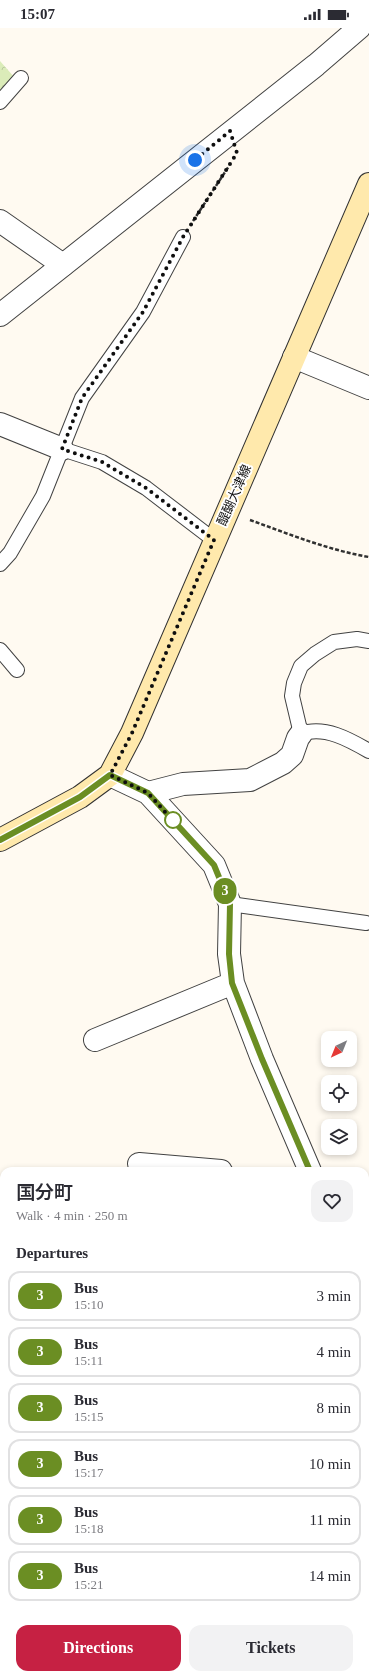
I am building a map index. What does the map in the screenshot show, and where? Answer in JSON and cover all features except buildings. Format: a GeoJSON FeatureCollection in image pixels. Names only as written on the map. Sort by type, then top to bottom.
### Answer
{"type":"FeatureCollection","features":[{"type":"Feature","properties":{"kind":"main road","name":"醍醐大津線"},"geometry":{"type":"LineString","coordinates":[[0,840],[80,797],[110,775],[132,733],[214,540],[369,184]]}},
{"type":"Feature","properties":{"kind":"street"},"geometry":{"type":"LineString","coordinates":[[0,315],[230,131],[316,65],[359,28]]}},
{"type":"Feature","properties":{"kind":"street"},"geometry":{"type":"LineString","coordinates":[[0,221],[63,265]]}},
{"type":"Feature","properties":{"kind":"street"},"geometry":{"type":"LineString","coordinates":[[294,357],[369,388]]}},
{"type":"Feature","properties":{"kind":"street"},"geometry":{"type":"LineString","coordinates":[[0,424],[62,449]]}},
{"type":"Feature","properties":{"kind":"street"},"geometry":{"type":"LineString","coordinates":[[148,793],[183,784],[250,780],[283,763],[292,755],[298,738],[302,734]]}},
{"type":"Feature","properties":{"kind":"street"},"geometry":{"type":"LineString","coordinates":[[110,775],[148,793],[214,865],[230,904],[229,954],[232,983],[262,1059],[308,1167]]}},
{"type":"Feature","properties":{"kind":"street"},"geometry":{"type":"LineString","coordinates":[[95,1040],[232,983]]}},
{"type":"Feature","properties":{"kind":"street"},"geometry":{"type":"LineString","coordinates":[[139,1164],[174,1167]]}},
{"type":"Feature","properties":{"kind":"lane"},"geometry":{"type":"LineString","coordinates":[[0,102],[22,78]]}},
{"type":"Feature","properties":{"kind":"lane"},"geometry":{"type":"LineString","coordinates":[[0,564],[10,553],[43,496],[82,398],[143,312],[183,237]]}},
{"type":"Feature","properties":{"kind":"lane"},"geometry":{"type":"LineString","coordinates":[[62,449],[102,462],[146,488],[214,540]]}},
{"type":"Feature","properties":{"kind":"lane"},"geometry":{"type":"LineString","coordinates":[[369,641],[357,639],[334,642],[315,654],[301,666],[294,683],[292,696],[302,734],[308,731],[322,732],[346,738],[369,751]]}},
{"type":"Feature","properties":{"kind":"lane"},"geometry":{"type":"LineString","coordinates":[[0,650],[17,670]]}},
{"type":"Feature","properties":{"kind":"lane"},"geometry":{"type":"LineString","coordinates":[[230,904],[366,923]]}},
{"type":"Feature","properties":{"kind":"path"},"geometry":{"type":"LineString","coordinates":[[183,237],[237,153],[230,131]]}},
{"type":"Feature","properties":{"kind":"path"},"geometry":{"type":"LineString","coordinates":[[227,511],[310,541],[351,554],[369,557]]}},
{"type":"Feature","properties":{"kind":"green space"},"geometry":{"type":"Polygon","coordinates":[[[0,61],[15,78],[0,92],[0,61]]]}},
{"type":"Feature","properties":{"kind":"bus line","name":"3"},"geometry":{"type":"LineString","coordinates":[[0,840],[80,797],[110,775],[148,793],[214,865],[230,904],[229,954],[232,983],[262,1059],[308,1167]]}},
{"type":"Feature","properties":{"kind":"route"},"geometry":{"type":"LineString","coordinates":[[173,820],[176,824],[148,793],[110,775],[132,733],[214,540],[146,488],[102,462],[62,449],[82,398],[143,312],[183,237],[237,153],[230,131],[195,160]]}}]}
